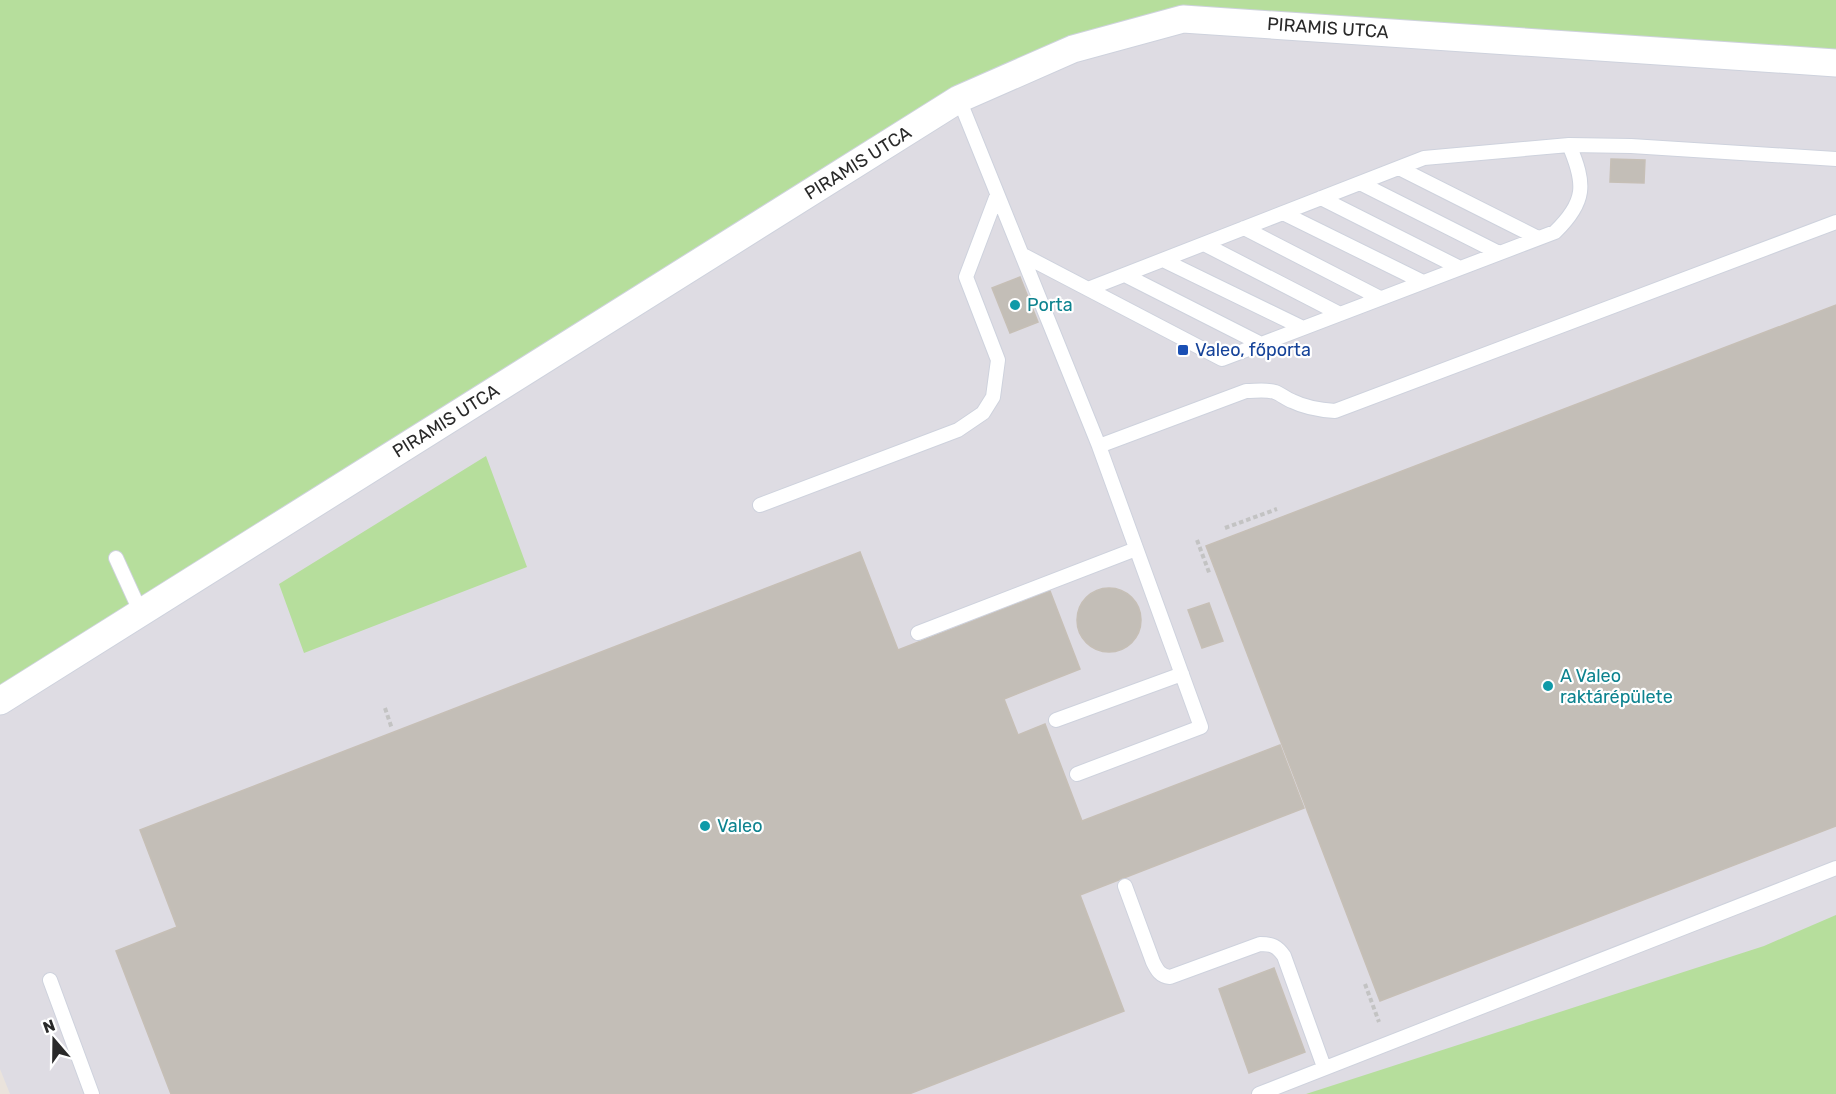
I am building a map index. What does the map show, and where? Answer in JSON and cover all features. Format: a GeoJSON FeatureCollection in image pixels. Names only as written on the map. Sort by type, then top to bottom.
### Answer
{"type":"FeatureCollection","features":[{"type":"Feature","properties":{"kind":"street","name":"PIRAMIS UTCA"},"geometry":{"type":"LineString","coordinates":[[0,701],[959,99],[1073,50],[1184,18],[1836,63]]}},
{"type":"Feature","properties":{"kind":"lane"},"geometry":{"type":"LineString","coordinates":[[959,99],[1099,446],[1201,727],[1077,774]]}},
{"type":"Feature","properties":{"kind":"lane"},"geometry":{"type":"LineString","coordinates":[[1023,255],[1222,359],[1555,232],[1569,218],[1578,202],[1581,183],[1578,165],[1569,145]]}},
{"type":"Feature","properties":{"kind":"lane"},"geometry":{"type":"LineString","coordinates":[[1089,289],[1424,158],[1569,145],[1630,146],[1836,159]]}},
{"type":"Feature","properties":{"kind":"lane"},"geometry":{"type":"LineString","coordinates":[[1399,168],[1539,238]]}},
{"type":"Feature","properties":{"kind":"lane"},"geometry":{"type":"LineString","coordinates":[[1360,183],[1498,253]]}},
{"type":"Feature","properties":{"kind":"lane"},"geometry":{"type":"LineString","coordinates":[[760,505],[958,430],[983,413],[993,397],[998,360],[966,277],[997,195]]}},
{"type":"Feature","properties":{"kind":"lane"},"geometry":{"type":"LineString","coordinates":[[1321,198],[1460,268]]}},
{"type":"Feature","properties":{"kind":"lane"},"geometry":{"type":"LineString","coordinates":[[1283,213],[1423,282]]}},
{"type":"Feature","properties":{"kind":"lane"},"geometry":{"type":"LineString","coordinates":[[1099,446],[1246,392],[1263,390],[1276,393],[1304,406],[1335,411],[1836,222]]}},
{"type":"Feature","properties":{"kind":"lane"},"geometry":{"type":"LineString","coordinates":[[1244,228],[1380,298]]}},
{"type":"Feature","properties":{"kind":"lane"},"geometry":{"type":"LineString","coordinates":[[1204,243],[1340,314]]}},
{"type":"Feature","properties":{"kind":"lane"},"geometry":{"type":"LineString","coordinates":[[1163,260],[1303,328]]}},
{"type":"Feature","properties":{"kind":"lane"},"geometry":{"type":"LineString","coordinates":[[1125,275],[1261,344]]}},
{"type":"Feature","properties":{"kind":"lane"},"geometry":{"type":"LineString","coordinates":[[918,633],[1136,549]]}},
{"type":"Feature","properties":{"kind":"lane"},"geometry":{"type":"LineString","coordinates":[[116,558],[141,613]]}},
{"type":"Feature","properties":{"kind":"lane"},"geometry":{"type":"LineString","coordinates":[[1056,720],[1182,674]]}},
{"type":"Feature","properties":{"kind":"lane"},"geometry":{"type":"LineString","coordinates":[[1258,1094],[1836,868]]}},
{"type":"Feature","properties":{"kind":"lane"},"geometry":{"type":"LineString","coordinates":[[1125,886],[1153,962],[1157,971],[1163,976],[1170,977],[1260,944],[1270,944],[1278,948],[1284,956],[1324,1067]]}},
{"type":"Feature","properties":{"kind":"lane"},"geometry":{"type":"LineString","coordinates":[[50,980],[92,1094]]}},
{"type":"Feature","properties":{"kind":"path"},"geometry":{"type":"LineString","coordinates":[[1225,528],[1277,509]]}},
{"type":"Feature","properties":{"kind":"path"},"geometry":{"type":"LineString","coordinates":[[1197,540],[1210,575]]}},
{"type":"Feature","properties":{"kind":"path"},"geometry":{"type":"LineString","coordinates":[[384,708],[392,729]]}},
{"type":"Feature","properties":{"kind":"path"},"geometry":{"type":"LineString","coordinates":[[1365,984],[1387,1044]]}},
{"type":"Feature","properties":{"kind":"shaded area"},"geometry":{"type":"Polygon","coordinates":[[[1184,14],[1836,54],[1836,1094],[10,1094],[0,1069],[0,696],[956,95],[1184,14]]]}},
{"type":"Feature","properties":{"kind":"green space"},"geometry":{"type":"Polygon","coordinates":[[[0,0],[1836,0],[1836,54],[1184,14],[1070,45],[0,696],[0,0]]]}},
{"type":"Feature","properties":{"kind":"green space"},"geometry":{"type":"Polygon","coordinates":[[[486,456],[527,567],[304,653],[279,584],[486,456]]]}},
{"type":"Feature","properties":{"kind":"green space"},"geometry":{"type":"Polygon","coordinates":[[[1836,915],[1836,1094],[1306,1094],[1764,946],[1836,915]]]}},
{"type":"Feature","properties":{"kind":"building"},"geometry":{"type":"Polygon","coordinates":[[[1611,159],[1645,160],[1644,183],[1610,182],[1611,159]]]}},
{"type":"Feature","properties":{"kind":"building","name":"Porta"},"geometry":{"type":"Polygon","coordinates":[[[1020,277],[1038,322],[1010,333],[992,288],[1020,277]]]}},
{"type":"Feature","properties":{"kind":"building","name":"A Valeo raktárépülete"},"geometry":{"type":"Polygon","coordinates":[[[1836,305],[1836,826],[1380,1001],[1206,546],[1836,305]]]}},
{"type":"Feature","properties":{"kind":"building","name":"Valeo"},"geometry":{"type":"Polygon","coordinates":[[[860,552],[898,650],[1050,591],[1080,669],[1004,699],[1018,735],[1045,724],[1082,821],[1280,745],[1304,808],[1080,895],[1124,1011],[909,1094],[171,1094],[116,951],[177,927],[140,830],[860,552]]]}},
{"type":"Feature","properties":{"kind":"building"},"geometry":{"type":"Polygon","coordinates":[[[1103,588],[1115,588],[1132,597],[1139,608],[1141,620],[1139,632],[1132,643],[1115,652],[1103,652],[1091,647],[1082,638],[1077,626],[1077,614],[1082,602],[1091,593],[1103,588]]]}},
{"type":"Feature","properties":{"kind":"building"},"geometry":{"type":"Polygon","coordinates":[[[1209,603],[1223,641],[1202,648],[1188,610],[1209,603]]]}},
{"type":"Feature","properties":{"kind":"building"},"geometry":{"type":"Polygon","coordinates":[[[1274,968],[1305,1052],[1249,1073],[1219,989],[1274,968]]]}},
{"type":"Feature","properties":{"kind":"place","name":"Porta"},"geometry":{"type":"Point","coordinates":[1015,305]}},
{"type":"Feature","properties":{"kind":"place","name":"Valeo, főporta"},"geometry":{"type":"Point","coordinates":[1183,350]}},
{"type":"Feature","properties":{"kind":"place","name":"A Valeo raktárépülete"},"geometry":{"type":"Point","coordinates":[1548,686]}},
{"type":"Feature","properties":{"kind":"place","name":"Valeo"},"geometry":{"type":"Point","coordinates":[705,826]}}]}
